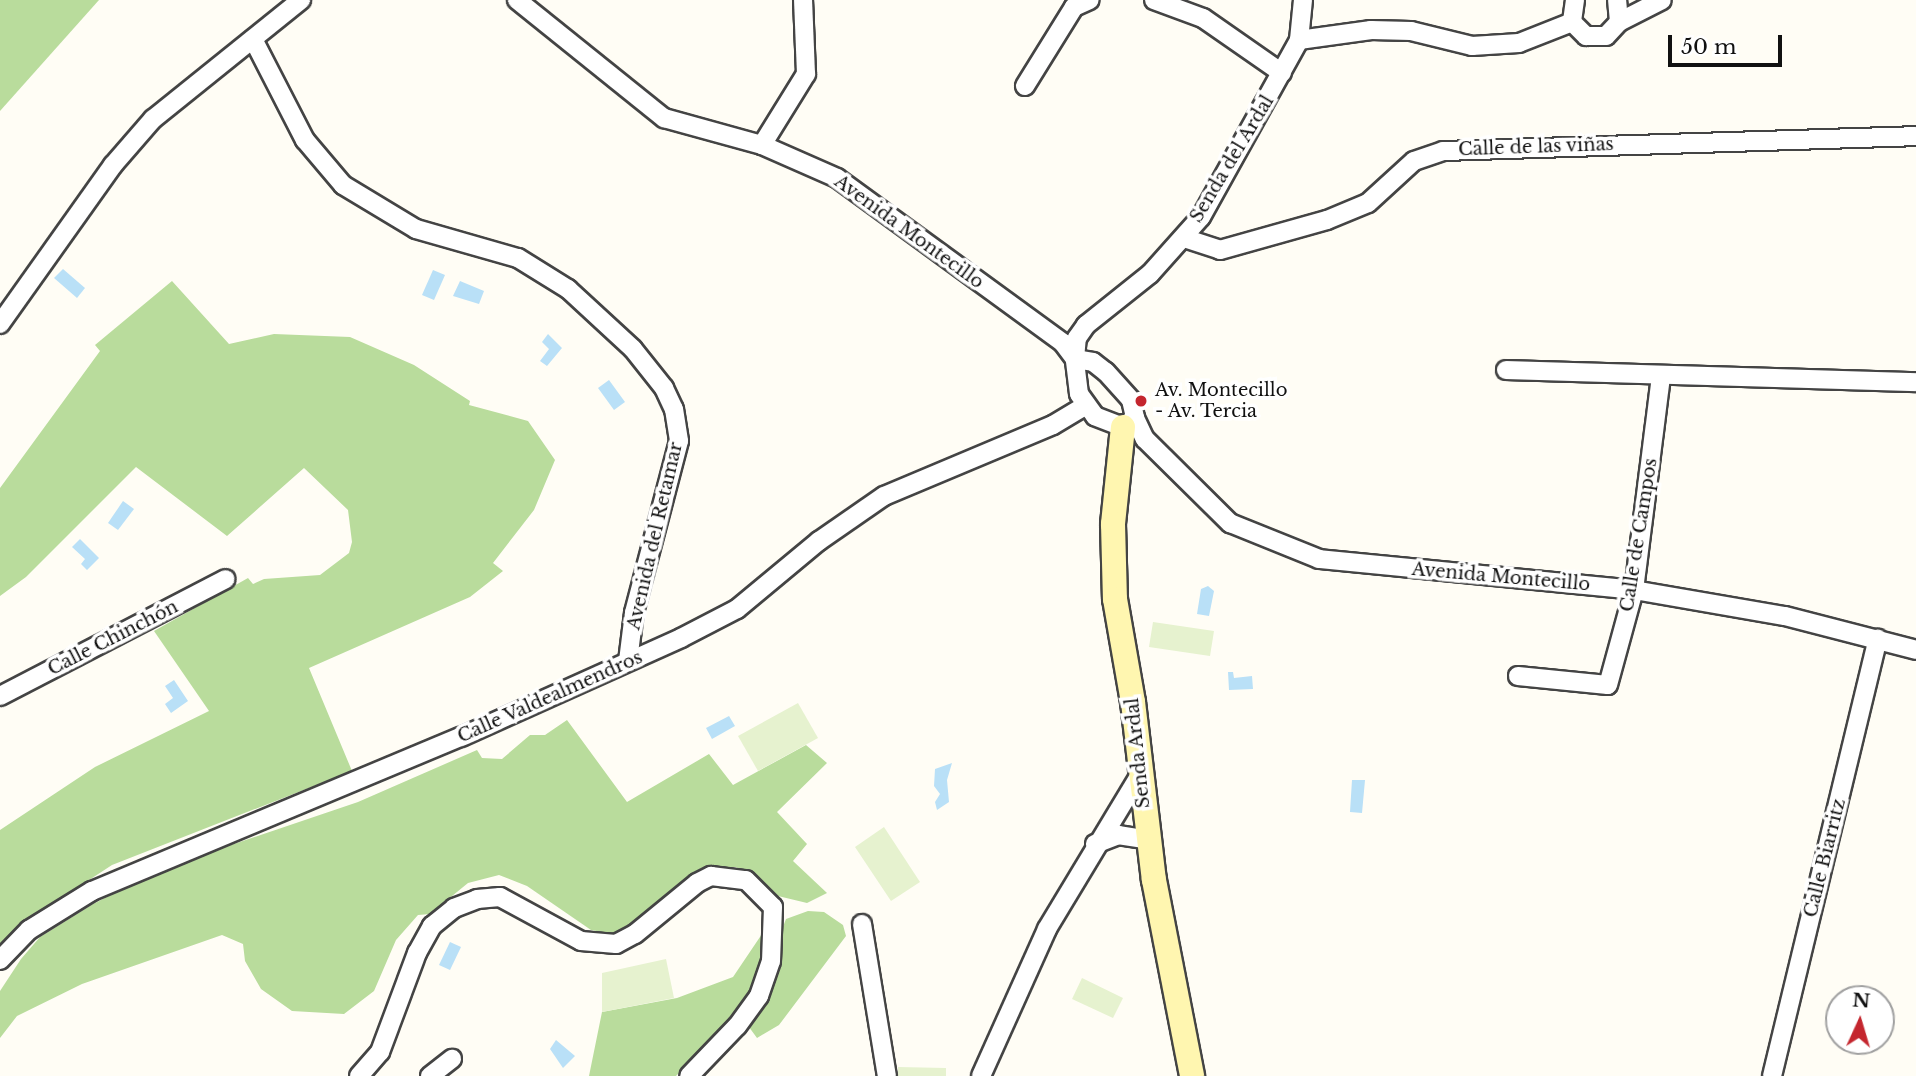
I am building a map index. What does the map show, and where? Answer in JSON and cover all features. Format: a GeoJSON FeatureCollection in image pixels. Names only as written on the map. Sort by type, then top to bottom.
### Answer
{"type":"FeatureCollection","features":[{"type":"Feature","properties":{"kind":"main road","name":"Senda Ardal"},"geometry":{"type":"LineString","coordinates":[[1129,423],[1112,559],[1148,840],[1192,1076]]}},
{"type":"Feature","properties":{"kind":"street"},"geometry":{"type":"LineString","coordinates":[[0,324],[113,165],[153,119],[301,0]]}},
{"type":"Feature","properties":{"kind":"street","name":"Avenida Montecillo"},"geometry":{"type":"LineString","coordinates":[[517,0],[664,118],[762,145],[837,177],[1063,343],[1074,359],[1093,362],[1106,372],[1131,400],[1129,423],[1230,523],[1307,555],[1359,567],[1634,590],[1785,616],[1916,650]]}},
{"type":"Feature","properties":{"kind":"street"},"geometry":{"type":"LineString","coordinates":[[762,145],[806,74],[803,0]]}},
{"type":"Feature","properties":{"kind":"street"},"geometry":{"type":"LineString","coordinates":[[1026,86],[1074,7],[1090,0]]}},
{"type":"Feature","properties":{"kind":"street"},"geometry":{"type":"LineString","coordinates":[[1154,0],[1203,18],[1282,73]]}},
{"type":"Feature","properties":{"kind":"street","name":"Senda del Ardal"},"geometry":{"type":"LineString","coordinates":[[1074,359],[1077,338],[1086,325],[1150,274],[1201,217],[1299,40],[1303,0]]}},
{"type":"Feature","properties":{"kind":"street"},"geometry":{"type":"LineString","coordinates":[[1572,22],[1574,0]]}},
{"type":"Feature","properties":{"kind":"street"},"geometry":{"type":"LineString","coordinates":[[1617,0],[1619,22]]}},
{"type":"Feature","properties":{"kind":"street"},"geometry":{"type":"LineString","coordinates":[[1572,22],[1586,36],[1606,36],[1619,22],[1662,0]]}},
{"type":"Feature","properties":{"kind":"street"},"geometry":{"type":"LineString","coordinates":[[1299,40],[1371,30],[1411,31],[1472,46],[1519,43],[1572,22]]}},
{"type":"Feature","properties":{"kind":"street","name":"Avenida del Retamar"},"geometry":{"type":"LineString","coordinates":[[253,39],[305,140],[343,184],[416,229],[518,258],[568,289],[633,349],[664,388],[674,409],[678,441],[634,613],[628,661]]}},
{"type":"Feature","properties":{"kind":"street","name":"Calle de las viñas"},"geometry":{"type":"LineString","coordinates":[[1184,238],[1220,250],[1327,220],[1368,203],[1414,161],[1443,151],[1916,136]]}},
{"type":"Feature","properties":{"kind":"street"},"geometry":{"type":"LineString","coordinates":[[1074,359],[1079,394],[1085,406],[1105,423],[1129,423]]}},
{"type":"Feature","properties":{"kind":"street"},"geometry":{"type":"LineString","coordinates":[[1506,370],[1916,382]]}},
{"type":"Feature","properties":{"kind":"street","name":"Calle de Campos"},"geometry":{"type":"LineString","coordinates":[[1518,676],[1608,685],[1634,590],[1661,376]]}},
{"type":"Feature","properties":{"kind":"street","name":"Calle Valdealmendros"},"geometry":{"type":"LineString","coordinates":[[0,960],[29,930],[92,891],[461,737],[737,609],[819,541],[884,496],[1053,425],[1085,406]]}},
{"type":"Feature","properties":{"kind":"street","name":"Calle Chinchón"},"geometry":{"type":"LineString","coordinates":[[0,696],[226,579]]}},
{"type":"Feature","properties":{"kind":"street","name":"Calle Biarritz"},"geometry":{"type":"LineString","coordinates":[[1772,1076],[1878,639]]}},
{"type":"Feature","properties":{"kind":"street"},"geometry":{"type":"LineString","coordinates":[[981,1076],[1047,929],[1095,844],[1139,775]]}},
{"type":"Feature","properties":{"kind":"street"},"geometry":{"type":"LineString","coordinates":[[1095,844],[1118,835],[1148,840]]}},
{"type":"Feature","properties":{"kind":"street"},"geometry":{"type":"LineString","coordinates":[[359,1076],[380,1052],[417,953],[432,926],[454,908],[477,899],[500,897],[581,941],[616,944],[635,934],[697,883],[711,876],[746,880],[774,907],[771,961],[759,996],[737,1026],[689,1076]]}},
{"type":"Feature","properties":{"kind":"street"},"geometry":{"type":"LineString","coordinates":[[862,923],[887,1076]]}},
{"type":"Feature","properties":{"kind":"street"},"geometry":{"type":"LineString","coordinates":[[430,1076],[452,1059]]}},
{"type":"Feature","properties":{"kind":"green space"},"geometry":{"type":"Polygon","coordinates":[[[0,0],[99,0],[0,111],[0,0]]]}},
{"type":"Feature","properties":{"kind":"green space"},"geometry":{"type":"Polygon","coordinates":[[[172,281],[229,344],[274,334],[350,337],[414,365],[470,401],[469,405],[528,421],[555,460],[534,510],[493,563],[503,571],[470,597],[309,668],[352,771],[112,865],[37,914],[0,944],[0,830],[95,767],[209,711],[154,631],[248,578],[253,584],[264,579],[320,575],[349,553],[352,542],[348,510],[304,468],[227,536],[136,467],[26,577],[0,596],[0,488],[100,351],[95,345],[172,281]]]}},
{"type":"Feature","properties":{"kind":"green space"},"geometry":{"type":"Polygon","coordinates":[[[1153,622],[1214,631],[1210,656],[1149,647],[1153,622]]]}},
{"type":"Feature","properties":{"kind":"green space"},"geometry":{"type":"Polygon","coordinates":[[[798,703],[818,738],[758,771],[738,736],[798,703]]]}},
{"type":"Feature","properties":{"kind":"green space"},"geometry":{"type":"Polygon","coordinates":[[[567,720],[627,802],[709,754],[733,785],[806,745],[827,763],[777,812],[807,844],[793,861],[827,893],[807,903],[778,896],[752,873],[735,867],[705,867],[638,923],[612,934],[591,930],[527,886],[499,875],[468,883],[430,914],[418,915],[396,940],[374,991],[344,1014],[292,1011],[261,989],[245,961],[243,944],[222,935],[82,984],[17,1016],[0,1038],[0,991],[21,959],[40,937],[93,904],[166,867],[358,802],[477,750],[482,758],[502,759],[530,735],[545,735],[567,720]]]}},
{"type":"Feature","properties":{"kind":"green space"},"geometry":{"type":"Polygon","coordinates":[[[884,827],[920,882],[891,901],[855,847],[884,827]]]}},
{"type":"Feature","properties":{"kind":"green space"},"geometry":{"type":"Polygon","coordinates":[[[808,911],[824,912],[843,925],[846,936],[779,1025],[757,1038],[738,1012],[676,1076],[589,1076],[602,1012],[677,998],[733,977],[766,928],[781,932],[786,919],[808,911]]]}},
{"type":"Feature","properties":{"kind":"green space"},"geometry":{"type":"Polygon","coordinates":[[[666,959],[674,998],[602,1012],[602,973],[666,959]]]}},
{"type":"Feature","properties":{"kind":"green space"},"geometry":{"type":"Polygon","coordinates":[[[1082,978],[1123,998],[1113,1018],[1072,999],[1082,978]]]}},
{"type":"Feature","properties":{"kind":"green space"},"geometry":{"type":"Polygon","coordinates":[[[898,1067],[946,1068],[946,1076],[898,1076],[898,1067]]]}},
{"type":"Feature","properties":{"kind":"water"},"geometry":{"type":"Polygon","coordinates":[[[63,269],[85,288],[77,298],[54,278],[63,269]]]}},
{"type":"Feature","properties":{"kind":"water"},"geometry":{"type":"Polygon","coordinates":[[[433,270],[445,275],[434,300],[422,295],[433,270]]]}},
{"type":"Feature","properties":{"kind":"water"},"geometry":{"type":"Polygon","coordinates":[[[460,281],[484,291],[479,304],[453,296],[460,281]]]}},
{"type":"Feature","properties":{"kind":"water"},"geometry":{"type":"Polygon","coordinates":[[[548,334],[562,348],[547,366],[540,361],[549,349],[542,342],[548,334]]]}},
{"type":"Feature","properties":{"kind":"water"},"geometry":{"type":"Polygon","coordinates":[[[609,380],[625,402],[614,410],[598,388],[609,380]]]}},
{"type":"Feature","properties":{"kind":"water"},"geometry":{"type":"Polygon","coordinates":[[[123,501],[134,509],[118,530],[108,523],[123,501]]]}},
{"type":"Feature","properties":{"kind":"water"},"geometry":{"type":"Polygon","coordinates":[[[80,539],[99,558],[87,570],[81,564],[85,559],[72,547],[80,539]]]}},
{"type":"Feature","properties":{"kind":"water"},"geometry":{"type":"Polygon","coordinates":[[[1208,586],[1214,591],[1209,616],[1197,614],[1201,589],[1208,586]]]}},
{"type":"Feature","properties":{"kind":"water"},"geometry":{"type":"Polygon","coordinates":[[[1228,672],[1233,672],[1234,678],[1252,676],[1253,689],[1229,690],[1228,672]]]}},
{"type":"Feature","properties":{"kind":"water"},"geometry":{"type":"Polygon","coordinates":[[[174,680],[188,701],[171,713],[165,704],[173,698],[165,686],[174,680]]]}},
{"type":"Feature","properties":{"kind":"water"},"geometry":{"type":"Polygon","coordinates":[[[729,716],[735,726],[712,739],[706,728],[729,716]]]}},
{"type":"Feature","properties":{"kind":"water"},"geometry":{"type":"Polygon","coordinates":[[[952,763],[947,780],[949,802],[937,810],[935,802],[940,794],[934,786],[935,769],[952,763]]]}},
{"type":"Feature","properties":{"kind":"water"},"geometry":{"type":"Polygon","coordinates":[[[1352,780],[1365,780],[1362,813],[1350,812],[1352,780]]]}},
{"type":"Feature","properties":{"kind":"water"},"geometry":{"type":"Polygon","coordinates":[[[450,942],[461,947],[450,970],[439,965],[450,942]]]}},
{"type":"Feature","properties":{"kind":"water"},"geometry":{"type":"Polygon","coordinates":[[[556,1040],[575,1056],[563,1068],[550,1049],[556,1040]]]}},
{"type":"Feature","properties":{"kind":"place","name":"Av. Montecillo - Av. Tercia"},"geometry":{"type":"Point","coordinates":[1141,401]}}]}
